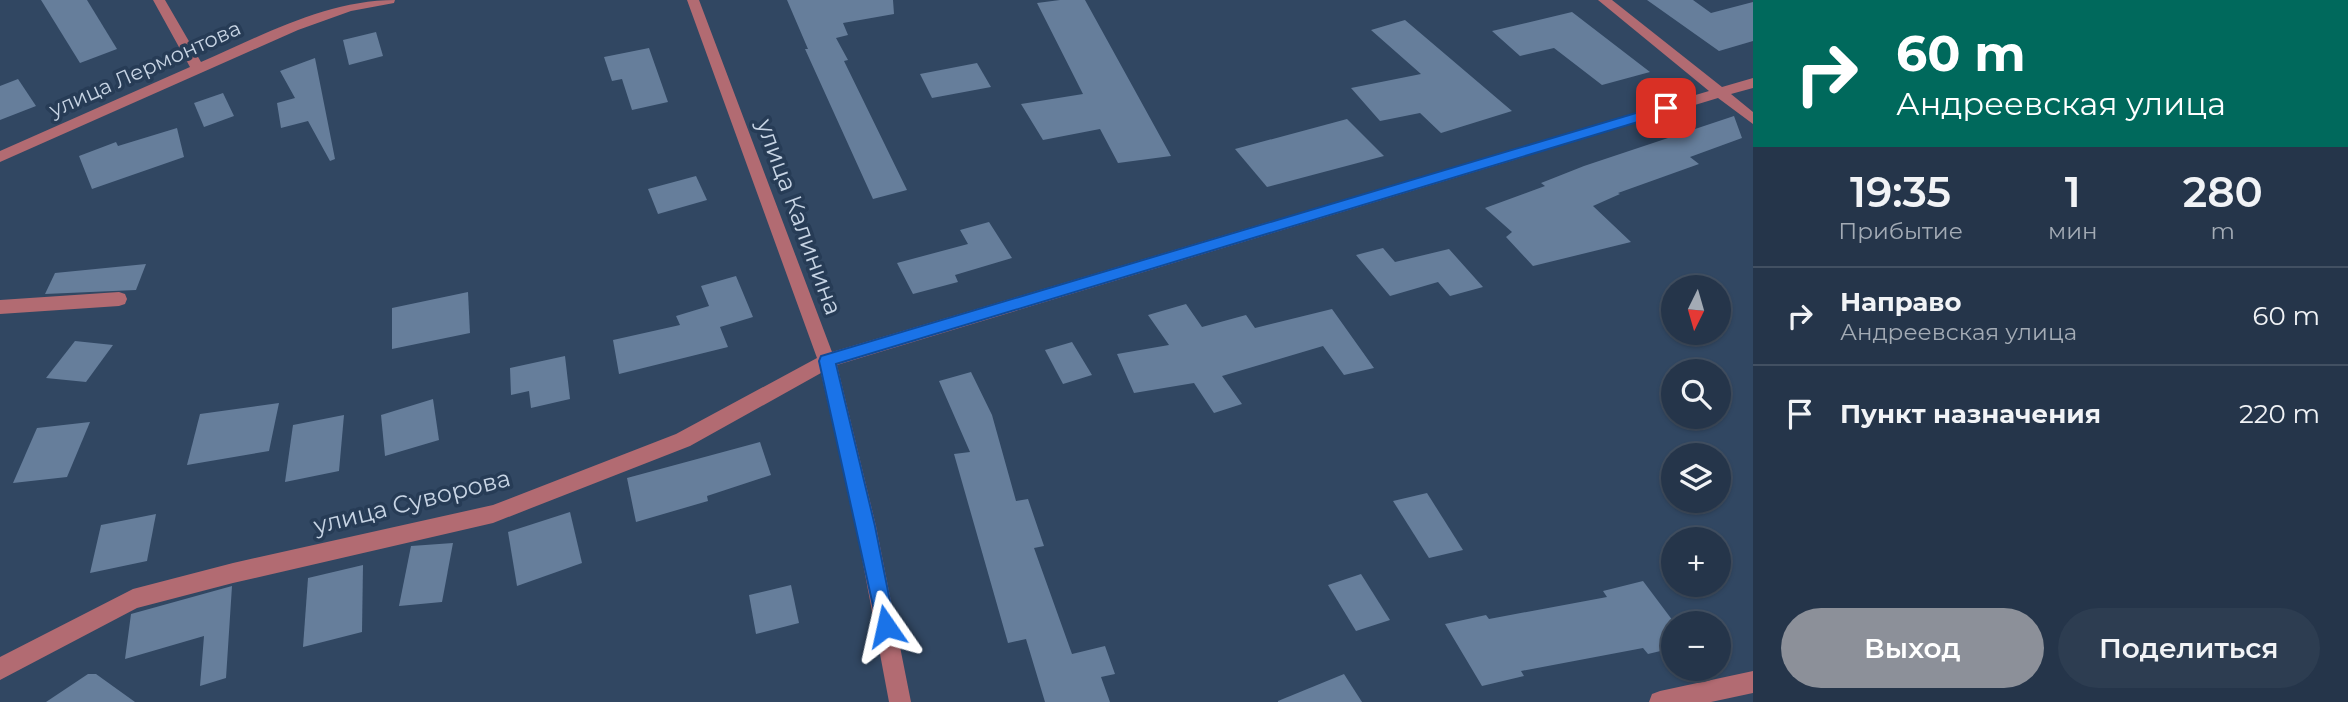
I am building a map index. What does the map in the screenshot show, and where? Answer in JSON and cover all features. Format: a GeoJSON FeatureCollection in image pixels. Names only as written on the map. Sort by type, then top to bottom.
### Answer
{"type":"FeatureCollection","features":[{"type":"Feature","properties":{"kind":"street"},"geometry":{"type":"LineString","coordinates":[[159,0],[197,68]]}},
{"type":"Feature","properties":{"kind":"street","name":"улица Лермонтова"},"geometry":{"type":"LineString","coordinates":[[0,157],[293,27],[348,8],[388,0]]}},
{"type":"Feature","properties":{"kind":"street","name":"улица Калинина"},"geometry":{"type":"LineString","coordinates":[[692,0],[827,361],[866,526],[900,702]]}},
{"type":"Feature","properties":{"kind":"street"},"geometry":{"type":"LineString","coordinates":[[1604,0],[1753,119]]}},
{"type":"Feature","properties":{"kind":"street","name":"улица Суворова"},"geometry":{"type":"LineString","coordinates":[[0,669],[133,599],[247,569],[493,514],[683,440],[827,361],[1753,83]]}},
{"type":"Feature","properties":{"kind":"street"},"geometry":{"type":"LineString","coordinates":[[0,307],[119,299]]}},
{"type":"Feature","properties":{"kind":"street"},"geometry":{"type":"LineString","coordinates":[[1660,702],[1753,681]]}},
{"type":"Feature","properties":{"kind":"building"},"geometry":{"type":"Polygon","coordinates":[[[41,0],[87,0],[117,49],[80,63],[41,0]]]}},
{"type":"Feature","properties":{"kind":"building"},"geometry":{"type":"Polygon","coordinates":[[[787,0],[893,0],[894,14],[843,23],[848,35],[836,38],[848,60],[844,61],[907,190],[873,199],[805,49],[808,49],[787,0]]]}},
{"type":"Feature","properties":{"kind":"building"},"geometry":{"type":"Polygon","coordinates":[[[1085,0],[1171,156],[1118,163],[1100,129],[1043,140],[1021,104],[1083,94],[1037,3],[1085,0]]]}},
{"type":"Feature","properties":{"kind":"building"},"geometry":{"type":"Polygon","coordinates":[[[1647,0],[1693,0],[1711,13],[1753,2],[1753,41],[1719,51],[1647,0]]]}},
{"type":"Feature","properties":{"kind":"building"},"geometry":{"type":"Polygon","coordinates":[[[1572,12],[1650,72],[1602,85],[1554,48],[1520,56],[1492,31],[1572,12]]]}},
{"type":"Feature","properties":{"kind":"building"},"geometry":{"type":"Polygon","coordinates":[[[1405,20],[1512,111],[1441,133],[1420,113],[1380,121],[1351,88],[1421,74],[1371,30],[1405,20]]]}},
{"type":"Feature","properties":{"kind":"building"},"geometry":{"type":"Polygon","coordinates":[[[376,32],[383,56],[349,65],[343,40],[376,32]]]}},
{"type":"Feature","properties":{"kind":"building"},"geometry":{"type":"Polygon","coordinates":[[[649,48],[668,102],[632,110],[622,79],[612,81],[604,57],[649,48]]]}},
{"type":"Feature","properties":{"kind":"building"},"geometry":{"type":"Polygon","coordinates":[[[315,58],[335,159],[330,161],[308,121],[281,128],[277,103],[295,98],[280,71],[315,58]]]}},
{"type":"Feature","properties":{"kind":"building"},"geometry":{"type":"Polygon","coordinates":[[[977,63],[991,87],[932,98],[920,74],[977,63]]]}},
{"type":"Feature","properties":{"kind":"building"},"geometry":{"type":"Polygon","coordinates":[[[18,79],[36,106],[0,120],[0,86],[18,79]]]}},
{"type":"Feature","properties":{"kind":"building"},"geometry":{"type":"Polygon","coordinates":[[[223,93],[234,116],[204,127],[194,103],[223,93]]]}},
{"type":"Feature","properties":{"kind":"building"},"geometry":{"type":"Polygon","coordinates":[[[1734,116],[1742,138],[1690,157],[1699,164],[1618,193],[1620,194],[1593,206],[1631,242],[1533,266],[1506,237],[1512,232],[1485,208],[1545,186],[1541,183],[1584,166],[1734,116]]]}},
{"type":"Feature","properties":{"kind":"building"},"geometry":{"type":"Polygon","coordinates":[[[1347,119],[1384,156],[1267,187],[1235,149],[1347,119]]]}},
{"type":"Feature","properties":{"kind":"building"},"geometry":{"type":"Polygon","coordinates":[[[177,128],[184,157],[92,189],[79,156],[116,142],[118,146],[177,128]]]}},
{"type":"Feature","properties":{"kind":"building"},"geometry":{"type":"Polygon","coordinates":[[[696,176],[707,200],[658,214],[648,189],[696,176]]]}},
{"type":"Feature","properties":{"kind":"building"},"geometry":{"type":"Polygon","coordinates":[[[989,222],[1012,258],[955,275],[958,282],[913,294],[897,263],[968,244],[960,230],[989,222]]]}},
{"type":"Feature","properties":{"kind":"building"},"geometry":{"type":"Polygon","coordinates":[[[1383,248],[1395,262],[1449,249],[1483,287],[1450,296],[1438,282],[1390,296],[1356,255],[1383,248]]]}},
{"type":"Feature","properties":{"kind":"building"},"geometry":{"type":"Polygon","coordinates":[[[146,264],[136,290],[45,294],[55,273],[146,264]]]}},
{"type":"Feature","properties":{"kind":"building"},"geometry":{"type":"Polygon","coordinates":[[[736,276],[753,317],[720,327],[728,347],[619,374],[613,340],[680,325],[676,316],[709,306],[701,286],[736,276]]]}},
{"type":"Feature","properties":{"kind":"building"},"geometry":{"type":"Polygon","coordinates":[[[468,292],[470,333],[392,349],[392,308],[468,292]]]}},
{"type":"Feature","properties":{"kind":"building"},"geometry":{"type":"Polygon","coordinates":[[[1186,304],[1202,327],[1246,315],[1255,328],[1332,309],[1374,368],[1344,375],[1323,346],[1222,376],[1242,404],[1214,413],[1194,383],[1134,393],[1117,354],[1169,345],[1148,315],[1186,304]]]}},
{"type":"Feature","properties":{"kind":"building"},"geometry":{"type":"Polygon","coordinates":[[[75,341],[113,345],[86,382],[46,378],[75,341]]]}},
{"type":"Feature","properties":{"kind":"building"},"geometry":{"type":"Polygon","coordinates":[[[1072,342],[1092,375],[1063,384],[1045,350],[1072,342]]]}},
{"type":"Feature","properties":{"kind":"building"},"geometry":{"type":"Polygon","coordinates":[[[565,356],[570,399],[531,408],[529,391],[511,395],[510,368],[565,356]]]}},
{"type":"Feature","properties":{"kind":"building"},"geometry":{"type":"Polygon","coordinates":[[[971,372],[992,415],[1016,501],[1028,499],[1044,546],[1034,548],[1072,654],[1105,646],[1115,674],[1101,677],[1110,702],[1045,702],[1026,639],[1008,643],[954,454],[970,452],[939,381],[971,372]]]}},
{"type":"Feature","properties":{"kind":"building"},"geometry":{"type":"Polygon","coordinates":[[[433,399],[439,440],[385,456],[381,415],[433,399]]]}},
{"type":"Feature","properties":{"kind":"building"},"geometry":{"type":"Polygon","coordinates":[[[279,403],[269,451],[187,465],[200,414],[279,403]]]}},
{"type":"Feature","properties":{"kind":"building"},"geometry":{"type":"Polygon","coordinates":[[[344,415],[339,471],[285,482],[293,425],[344,415]]]}},
{"type":"Feature","properties":{"kind":"building"},"geometry":{"type":"Polygon","coordinates":[[[90,422],[67,477],[13,483],[37,428],[90,422]]]}},
{"type":"Feature","properties":{"kind":"building"},"geometry":{"type":"Polygon","coordinates":[[[760,442],[771,475],[707,496],[708,501],[636,522],[627,478],[760,442]]]}},
{"type":"Feature","properties":{"kind":"building"},"geometry":{"type":"Polygon","coordinates":[[[1427,493],[1463,550],[1429,558],[1393,501],[1427,493]]]}},
{"type":"Feature","properties":{"kind":"building"},"geometry":{"type":"Polygon","coordinates":[[[570,512],[582,563],[517,586],[508,532],[570,512]]]}},
{"type":"Feature","properties":{"kind":"building"},"geometry":{"type":"Polygon","coordinates":[[[156,514],[147,561],[90,573],[101,525],[156,514]]]}},
{"type":"Feature","properties":{"kind":"building"},"geometry":{"type":"Polygon","coordinates":[[[453,543],[442,602],[399,606],[411,546],[453,543]]]}},
{"type":"Feature","properties":{"kind":"building"},"geometry":{"type":"Polygon","coordinates":[[[363,565],[362,632],[303,647],[308,578],[363,565]]]}},
{"type":"Feature","properties":{"kind":"building"},"geometry":{"type":"Polygon","coordinates":[[[1361,574],[1390,620],[1356,631],[1328,585],[1361,574]]]}},
{"type":"Feature","properties":{"kind":"building"},"geometry":{"type":"Polygon","coordinates":[[[1643,581],[1666,611],[1661,611],[1661,651],[1648,654],[1643,648],[1521,671],[1524,676],[1482,686],[1445,624],[1486,615],[1489,619],[1607,597],[1603,591],[1643,581]]]}},
{"type":"Feature","properties":{"kind":"building"},"geometry":{"type":"Polygon","coordinates":[[[791,585],[799,623],[756,634],[749,595],[791,585]]]}},
{"type":"Feature","properties":{"kind":"building"},"geometry":{"type":"Polygon","coordinates":[[[232,586],[226,678],[200,686],[204,636],[125,659],[131,614],[232,586]]]}},
{"type":"Feature","properties":{"kind":"building"},"geometry":{"type":"Polygon","coordinates":[[[88,674],[96,674],[135,702],[46,702],[88,674]]]}},
{"type":"Feature","properties":{"kind":"building"},"geometry":{"type":"Polygon","coordinates":[[[1344,674],[1362,702],[1278,702],[1278,701],[1344,674]]]}},
{"type":"Feature","properties":{"kind":"route"},"geometry":{"type":"LineString","coordinates":[[886,626],[866,526],[827,361],[1666,108]]}}]}
